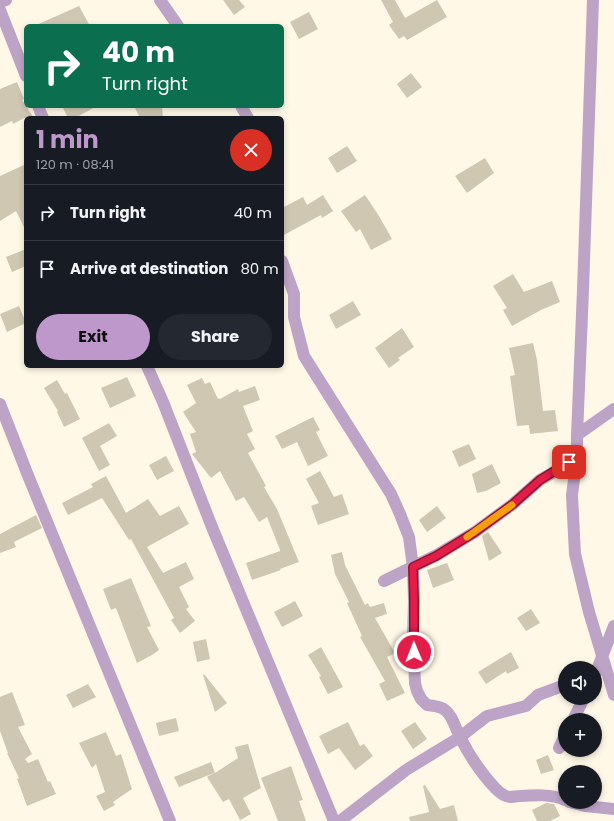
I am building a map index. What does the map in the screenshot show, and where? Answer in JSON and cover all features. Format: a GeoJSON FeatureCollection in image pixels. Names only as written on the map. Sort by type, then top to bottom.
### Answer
{"type":"FeatureCollection","features":[{"type":"Feature","properties":{"kind":"street"},"geometry":{"type":"LineString","coordinates":[[0,2],[6,0]]}},
{"type":"Feature","properties":{"kind":"street"},"geometry":{"type":"LineString","coordinates":[[160,0],[177,24]]}},
{"type":"Feature","properties":{"kind":"street"},"geometry":{"type":"LineString","coordinates":[[593,0],[578,435],[572,495],[575,554],[589,612],[614,695]]}},
{"type":"Feature","properties":{"kind":"street"},"geometry":{"type":"LineString","coordinates":[[0,10],[24,71]]}},
{"type":"Feature","properties":{"kind":"street"},"geometry":{"type":"LineString","coordinates":[[284,266],[294,294],[294,317],[304,356],[391,494],[409,537],[413,567],[415,683],[421,699],[427,705],[436,706],[445,710],[452,719],[474,762],[495,788],[510,797],[538,795],[558,797]]}},
{"type":"Feature","properties":{"kind":"street"},"geometry":{"type":"LineString","coordinates":[[148,368],[334,821]]}},
{"type":"Feature","properties":{"kind":"street"},"geometry":{"type":"LineString","coordinates":[[0,404],[170,821]]}},
{"type":"Feature","properties":{"kind":"street"},"geometry":{"type":"LineString","coordinates":[[578,435],[614,409]]}},
{"type":"Feature","properties":{"kind":"street"},"geometry":{"type":"LineString","coordinates":[[384,581],[436,556],[475,532],[513,504],[540,480],[576,457]]}},
{"type":"Feature","properties":{"kind":"street"},"geometry":{"type":"LineString","coordinates":[[600,661],[614,626]]}},
{"type":"Feature","properties":{"kind":"street"},"geometry":{"type":"LineString","coordinates":[[340,821],[406,770],[460,737],[487,716],[526,706],[538,695],[558,688]]}},
{"type":"Feature","properties":{"kind":"street"},"geometry":{"type":"LineString","coordinates":[[602,808],[614,809]]}},
{"type":"Feature","properties":{"kind":"building"},"geometry":{"type":"Polygon","coordinates":[[[223,0],[239,0],[245,7],[234,15],[223,0]]]}},
{"type":"Feature","properties":{"kind":"building"},"geometry":{"type":"Polygon","coordinates":[[[381,0],[395,0],[405,18],[437,0],[447,17],[407,40],[404,36],[399,39],[389,25],[393,22],[381,0]]]}},
{"type":"Feature","properties":{"kind":"building"},"geometry":{"type":"Polygon","coordinates":[[[79,6],[89,24],[38,24],[79,6]]]}},
{"type":"Feature","properties":{"kind":"building"},"geometry":{"type":"Polygon","coordinates":[[[309,12],[318,29],[299,39],[290,22],[309,12]]]}},
{"type":"Feature","properties":{"kind":"building"},"geometry":{"type":"Polygon","coordinates":[[[411,73],[422,87],[407,98],[397,84],[411,73]]]}},
{"type":"Feature","properties":{"kind":"building"},"geometry":{"type":"Polygon","coordinates":[[[17,82],[24,99],[22,100],[24,103],[24,108],[27,108],[33,116],[24,116],[24,118],[13,124],[12,121],[0,127],[0,89],[17,82]]]}},
{"type":"Feature","properties":{"kind":"building"},"geometry":{"type":"Polygon","coordinates":[[[63,108],[93,108],[79,116],[67,116],[63,108]]]}},
{"type":"Feature","properties":{"kind":"building"},"geometry":{"type":"Polygon","coordinates":[[[135,108],[162,108],[163,116],[139,116],[135,108]]]}},
{"type":"Feature","properties":{"kind":"building"},"geometry":{"type":"Polygon","coordinates":[[[347,146],[357,161],[337,173],[328,158],[347,146]]]}},
{"type":"Feature","properties":{"kind":"building"},"geometry":{"type":"Polygon","coordinates":[[[485,158],[494,173],[467,193],[455,176],[485,158]]]}},
{"type":"Feature","properties":{"kind":"building"},"geometry":{"type":"Polygon","coordinates":[[[24,165],[24,227],[16,211],[0,221],[0,176],[24,165]]]}},
{"type":"Feature","properties":{"kind":"building"},"geometry":{"type":"Polygon","coordinates":[[[323,195],[333,211],[322,218],[321,215],[284,235],[284,207],[303,197],[307,205],[323,195]]]}},
{"type":"Feature","properties":{"kind":"building"},"geometry":{"type":"Polygon","coordinates":[[[365,195],[392,239],[371,250],[360,229],[356,232],[341,211],[365,195]]]}},
{"type":"Feature","properties":{"kind":"building"},"geometry":{"type":"Polygon","coordinates":[[[24,250],[24,267],[12,272],[6,257],[24,250]]]}},
{"type":"Feature","properties":{"kind":"building"},"geometry":{"type":"Polygon","coordinates":[[[513,274],[524,292],[552,281],[560,302],[541,310],[512,326],[503,310],[507,308],[493,286],[513,274]]]}},
{"type":"Feature","properties":{"kind":"building"},"geometry":{"type":"Polygon","coordinates":[[[353,301],[361,315],[336,329],[329,315],[353,301]]]}},
{"type":"Feature","properties":{"kind":"building"},"geometry":{"type":"Polygon","coordinates":[[[19,306],[24,318],[24,324],[7,332],[0,314],[19,306]]]}},
{"type":"Feature","properties":{"kind":"building"},"geometry":{"type":"Polygon","coordinates":[[[402,328],[414,347],[398,358],[400,360],[389,368],[375,348],[402,328]]]}},
{"type":"Feature","properties":{"kind":"building"},"geometry":{"type":"Polygon","coordinates":[[[533,343],[537,360],[543,411],[555,410],[558,431],[530,434],[529,425],[517,426],[510,376],[515,375],[509,348],[533,343]]]}},
{"type":"Feature","properties":{"kind":"building"},"geometry":{"type":"Polygon","coordinates":[[[127,377],[136,396],[110,408],[101,388],[127,377]]]}},
{"type":"Feature","properties":{"kind":"building"},"geometry":{"type":"Polygon","coordinates":[[[202,378],[205,384],[210,382],[218,399],[238,389],[239,392],[255,386],[260,400],[243,406],[253,431],[247,434],[255,449],[248,453],[266,486],[264,487],[277,509],[299,562],[252,580],[246,563],[280,550],[267,517],[259,522],[244,497],[236,501],[220,471],[211,478],[192,454],[196,452],[190,434],[196,432],[183,412],[196,403],[187,385],[202,378]]]}},
{"type":"Feature","properties":{"kind":"building"},"geometry":{"type":"Polygon","coordinates":[[[57,380],[65,394],[67,393],[80,419],[64,427],[57,412],[58,411],[44,388],[57,380]]]}},
{"type":"Feature","properties":{"kind":"building"},"geometry":{"type":"Polygon","coordinates":[[[313,417],[320,430],[316,432],[328,456],[308,466],[297,442],[282,449],[275,436],[313,417]]]}},
{"type":"Feature","properties":{"kind":"building"},"geometry":{"type":"Polygon","coordinates":[[[109,423],[117,436],[100,446],[110,465],[99,471],[82,438],[109,423]]]}},
{"type":"Feature","properties":{"kind":"building"},"geometry":{"type":"Polygon","coordinates":[[[469,444],[476,459],[459,467],[452,451],[469,444]]]}},
{"type":"Feature","properties":{"kind":"building"},"geometry":{"type":"Polygon","coordinates":[[[166,456],[174,471],[157,480],[149,465],[166,456]]]}},
{"type":"Feature","properties":{"kind":"building"},"geometry":{"type":"Polygon","coordinates":[[[492,464],[501,483],[486,491],[477,493],[472,474],[492,464]]]}},
{"type":"Feature","properties":{"kind":"building"},"geometry":{"type":"Polygon","coordinates":[[[320,471],[334,497],[342,494],[349,514],[318,525],[311,506],[319,503],[306,479],[320,471]]]}},
{"type":"Feature","properties":{"kind":"building"},"geometry":{"type":"Polygon","coordinates":[[[106,476],[126,513],[148,499],[160,516],[179,506],[189,524],[147,547],[163,573],[186,562],[194,579],[179,587],[189,607],[186,609],[195,621],[180,633],[171,620],[174,618],[131,539],[129,540],[102,498],[68,515],[62,503],[93,487],[91,484],[106,476]]]}},
{"type":"Feature","properties":{"kind":"building"},"geometry":{"type":"Polygon","coordinates":[[[437,506],[446,518],[427,532],[419,520],[437,506]]]}},
{"type":"Feature","properties":{"kind":"building"},"geometry":{"type":"Polygon","coordinates":[[[36,515],[42,528],[14,542],[16,547],[0,553],[0,534],[36,515]]]}},
{"type":"Feature","properties":{"kind":"building"},"geometry":{"type":"Polygon","coordinates":[[[488,532],[502,553],[489,561],[482,536],[488,532]]]}},
{"type":"Feature","properties":{"kind":"building"},"geometry":{"type":"Polygon","coordinates":[[[342,552],[345,565],[365,605],[368,603],[370,607],[384,603],[387,614],[375,618],[395,653],[387,657],[405,693],[387,701],[379,684],[385,681],[360,637],[362,636],[347,603],[349,602],[335,574],[331,555],[342,552]]]}},
{"type":"Feature","properties":{"kind":"building"},"geometry":{"type":"Polygon","coordinates":[[[447,563],[454,580],[433,588],[427,570],[447,563]]]}},
{"type":"Feature","properties":{"kind":"building"},"geometry":{"type":"Polygon","coordinates":[[[131,578],[151,626],[147,627],[159,650],[137,663],[116,608],[111,610],[103,589],[131,578]]]}},
{"type":"Feature","properties":{"kind":"building"},"geometry":{"type":"Polygon","coordinates":[[[295,601],[303,616],[282,627],[274,612],[295,601]]]}},
{"type":"Feature","properties":{"kind":"building"},"geometry":{"type":"Polygon","coordinates":[[[531,609],[540,623],[526,631],[517,618],[531,609]]]}},
{"type":"Feature","properties":{"kind":"building"},"geometry":{"type":"Polygon","coordinates":[[[206,639],[210,659],[197,662],[193,642],[206,639]]]}},
{"type":"Feature","properties":{"kind":"building"},"geometry":{"type":"Polygon","coordinates":[[[321,647],[343,687],[328,694],[319,677],[321,676],[308,655],[321,647]]]}},
{"type":"Feature","properties":{"kind":"building"},"geometry":{"type":"Polygon","coordinates":[[[511,652],[519,668],[507,674],[506,671],[486,684],[478,672],[511,652]]]}},
{"type":"Feature","properties":{"kind":"building"},"geometry":{"type":"Polygon","coordinates":[[[204,674],[227,703],[215,712],[203,675],[204,674]]]}},
{"type":"Feature","properties":{"kind":"building"},"geometry":{"type":"Polygon","coordinates":[[[88,684],[96,697],[73,708],[66,695],[88,684]]]}},
{"type":"Feature","properties":{"kind":"building"},"geometry":{"type":"Polygon","coordinates":[[[12,692],[25,725],[18,727],[32,754],[25,759],[28,763],[38,759],[48,782],[50,781],[56,794],[27,806],[17,779],[19,778],[7,753],[0,731],[0,697],[12,692]]]}},
{"type":"Feature","properties":{"kind":"building"},"geometry":{"type":"Polygon","coordinates":[[[176,718],[179,731],[159,736],[156,723],[176,718]]]}},
{"type":"Feature","properties":{"kind":"building"},"geometry":{"type":"Polygon","coordinates":[[[348,722],[360,746],[364,744],[373,756],[355,770],[339,748],[328,754],[319,736],[348,722]]]}},
{"type":"Feature","properties":{"kind":"building"},"geometry":{"type":"Polygon","coordinates":[[[415,722],[427,739],[413,749],[401,731],[415,722]]]}},
{"type":"Feature","properties":{"kind":"building"},"geometry":{"type":"Polygon","coordinates":[[[106,732],[116,756],[121,754],[132,789],[113,802],[115,805],[104,811],[96,796],[105,792],[96,764],[92,768],[79,743],[106,732]]]}},
{"type":"Feature","properties":{"kind":"building"},"geometry":{"type":"Polygon","coordinates":[[[248,744],[261,788],[243,798],[251,814],[240,820],[229,799],[223,802],[207,777],[214,773],[179,787],[174,777],[211,762],[215,773],[238,758],[235,747],[248,744]]]}},
{"type":"Feature","properties":{"kind":"building"},"geometry":{"type":"Polygon","coordinates":[[[548,755],[554,770],[541,774],[536,760],[548,755]]]}},
{"type":"Feature","properties":{"kind":"building"},"geometry":{"type":"Polygon","coordinates":[[[291,766],[303,800],[299,801],[306,821],[278,821],[261,778],[291,766]]]}},
{"type":"Feature","properties":{"kind":"building"},"geometry":{"type":"Polygon","coordinates":[[[425,785],[440,809],[454,805],[458,821],[410,821],[409,817],[429,812],[423,786],[425,785]]]}},
{"type":"Feature","properties":{"kind":"building"},"geometry":{"type":"Polygon","coordinates":[[[546,803],[554,804],[560,816],[550,821],[537,821],[532,810],[546,803]]]}},
{"type":"Feature","properties":{"kind":"slow traffic"},"geometry":{"type":"LineString","coordinates":[[467,537],[512,505]]}},
{"type":"Feature","properties":{"kind":"route"},"geometry":{"type":"LineString","coordinates":[[414,652],[413,567],[436,556],[475,532],[513,504],[540,480],[569,462]]}}]}
